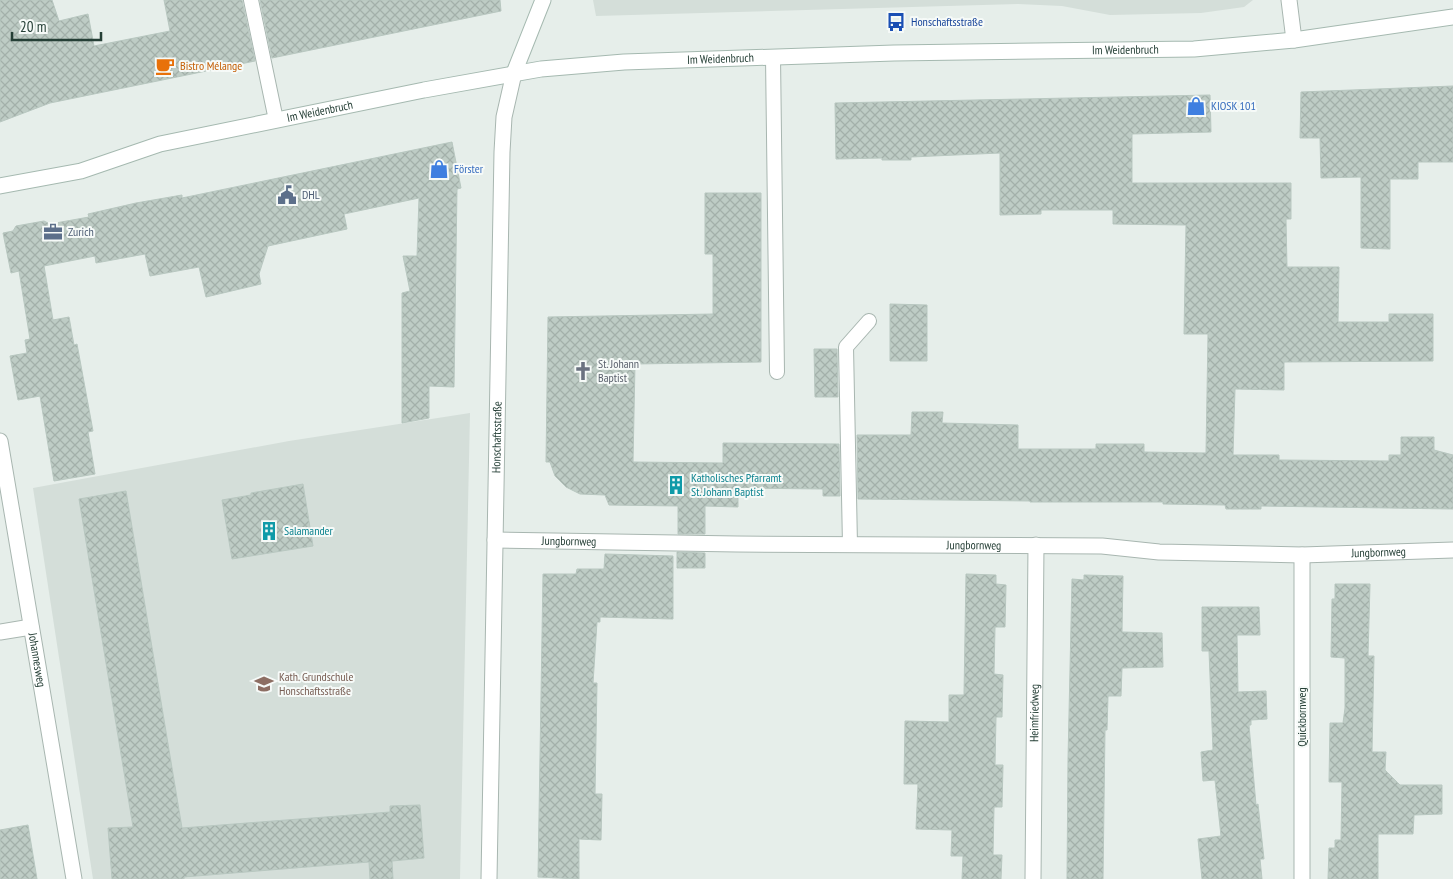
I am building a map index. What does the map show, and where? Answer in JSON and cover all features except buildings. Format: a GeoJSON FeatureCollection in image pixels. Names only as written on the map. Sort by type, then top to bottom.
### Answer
{"type":"FeatureCollection","features":[{"type":"Feature","properties":{"kind":"street","name":"Honschaftsstraße"},"geometry":{"type":"LineString","coordinates":[[489,879],[504,116],[514,73],[543,0]]}},
{"type":"Feature","properties":{"kind":"street"},"geometry":{"type":"LineString","coordinates":[[1288,0],[1294,40]]}},
{"type":"Feature","properties":{"kind":"street","name":"Im Weidenbruch"},"geometry":{"type":"LineString","coordinates":[[0,186],[80,171],[160,144],[514,73],[624,62],[894,53],[1194,49],[1294,40],[1453,17]]}},
{"type":"Feature","properties":{"kind":"street","name":"Johannesweg"},"geometry":{"type":"LineString","coordinates":[[0,441],[74,879]]}},
{"type":"Feature","properties":{"kind":"street","name":"Jungbornweg"},"geometry":{"type":"LineString","coordinates":[[495,540],[1102,546],[1159,552],[1302,555],[1453,550]]}},
{"type":"Feature","properties":{"kind":"street","name":"Heimfriedweg"},"geometry":{"type":"LineString","coordinates":[[1033,879],[1036,545]]}},
{"type":"Feature","properties":{"kind":"street","name":"Quickbornweg"},"geometry":{"type":"LineString","coordinates":[[1302,555],[1302,879]]}},
{"type":"Feature","properties":{"kind":"street"},"geometry":{"type":"LineString","coordinates":[[0,632],[31,627]]}},
{"type":"Feature","properties":{"kind":"lane"},"geometry":{"type":"LineString","coordinates":[[251,0],[276,120]]}},
{"type":"Feature","properties":{"kind":"lane"},"geometry":{"type":"LineString","coordinates":[[772,57],[777,372]]}},
{"type":"Feature","properties":{"kind":"lane"},"geometry":{"type":"LineString","coordinates":[[850,545],[846,347],[869,321]]}},
{"type":"Feature","properties":{"kind":"shaded area"},"geometry":{"type":"Polygon","coordinates":[[[593,0],[1253,0],[1244,7],[1201,13],[1110,15],[1062,6],[1018,4],[596,16],[593,0]]]}},
{"type":"Feature","properties":{"kind":"shaded area","name":"Kath. Grundschule Honschaftsstraße"},"geometry":{"type":"Polygon","coordinates":[[[470,413],[460,879],[93,879],[33,488],[289,441],[470,413]]]}},
{"type":"Feature","properties":{"kind":"place","name":"Honschaftsstraße"},"geometry":{"type":"Point","coordinates":[896,22]}},
{"type":"Feature","properties":{"kind":"place","name":"Bistro Mélange"},"geometry":{"type":"Point","coordinates":[165,66]}},
{"type":"Feature","properties":{"kind":"place","name":"KIOSK 101"},"geometry":{"type":"Point","coordinates":[1196,106]}},
{"type":"Feature","properties":{"kind":"place","name":"Förster"},"geometry":{"type":"Point","coordinates":[439,169]}},
{"type":"Feature","properties":{"kind":"place","name":"DHL"},"geometry":{"type":"Point","coordinates":[287,195]}},
{"type":"Feature","properties":{"kind":"place","name":"Zurich"},"geometry":{"type":"Point","coordinates":[53,232]}},
{"type":"Feature","properties":{"kind":"place","name":"St. Johann Baptist"},"geometry":{"type":"Point","coordinates":[583,371]}},
{"type":"Feature","properties":{"kind":"place","name":"Katholisches Pfarramt St. Johann Baptist"},"geometry":{"type":"Point","coordinates":[676,485]}},
{"type":"Feature","properties":{"kind":"place","name":"Salamander"},"geometry":{"type":"Point","coordinates":[269,531]}},
{"type":"Feature","properties":{"kind":"place","name":"Kath. Grundschule Honschaftsstraße"},"geometry":{"type":"Point","coordinates":[264,684]}}]}
